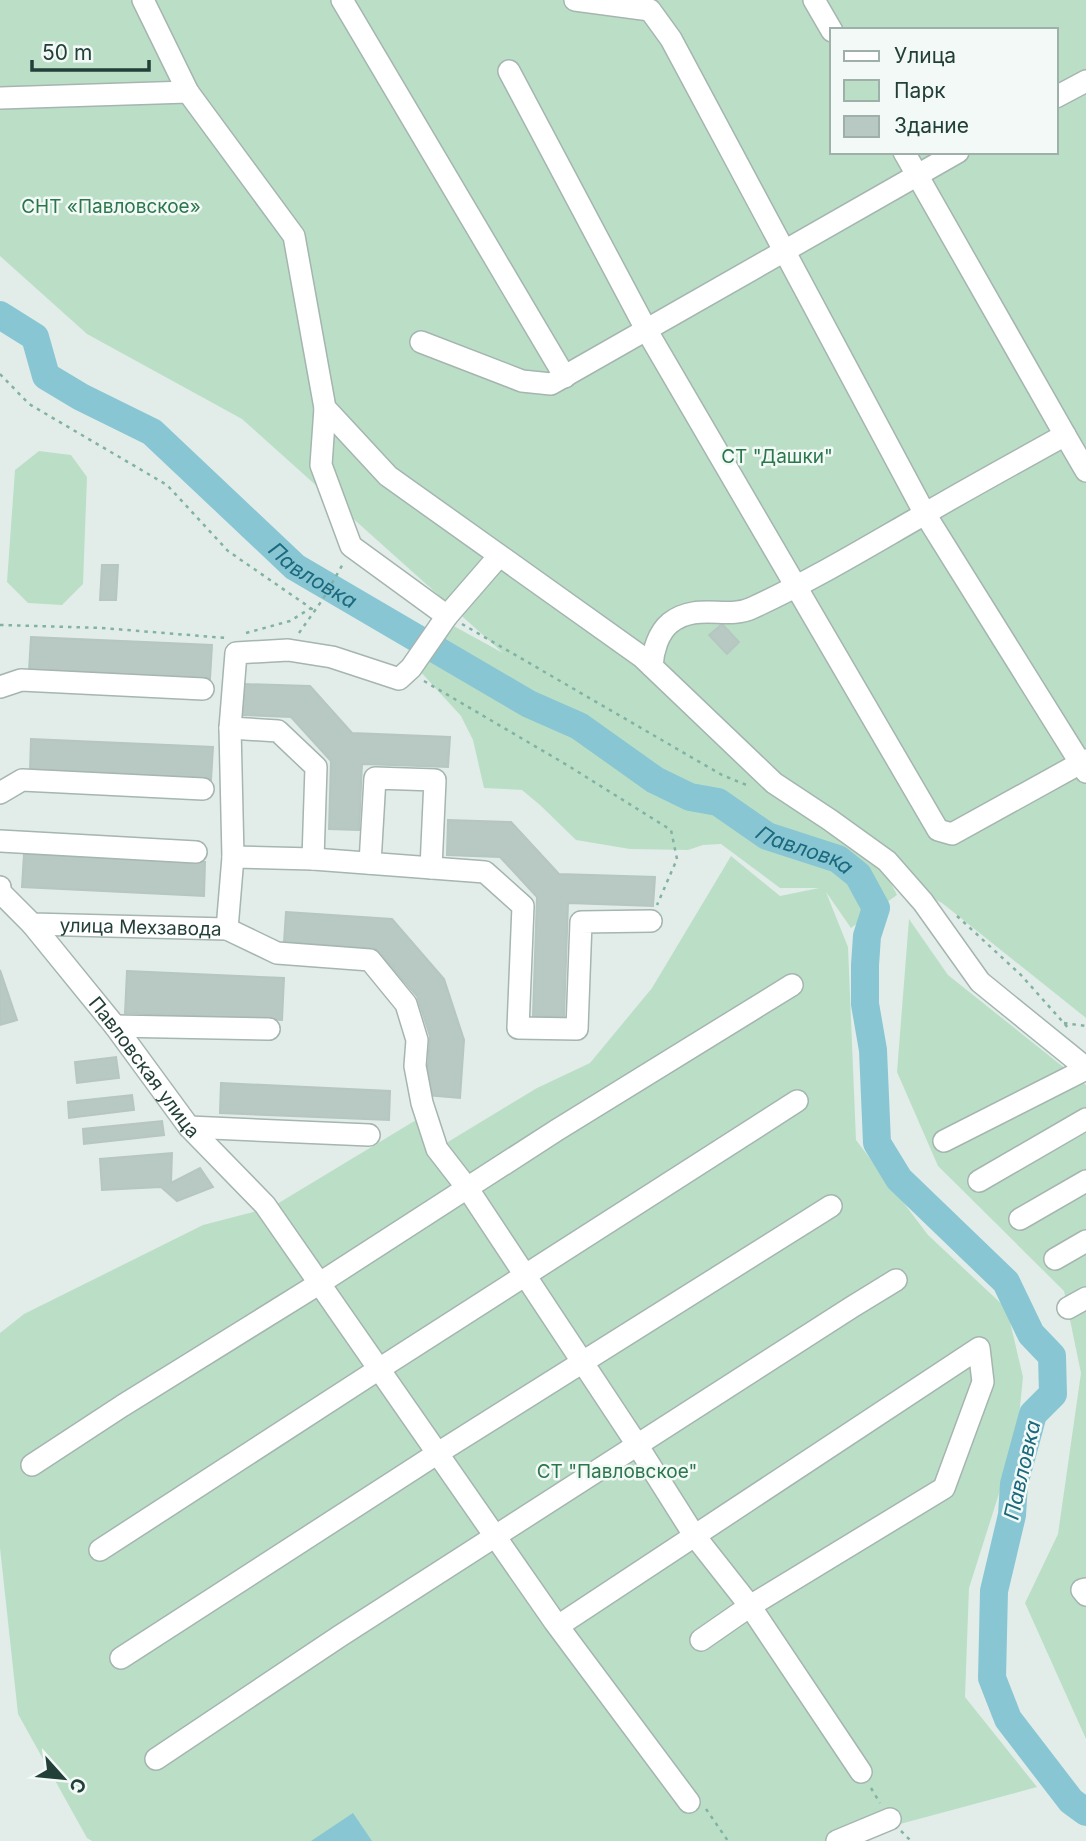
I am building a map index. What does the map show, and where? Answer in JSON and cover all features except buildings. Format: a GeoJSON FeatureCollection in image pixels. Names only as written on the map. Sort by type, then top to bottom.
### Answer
{"type":"FeatureCollection","features":[{"type":"Feature","properties":{"kind":"street"},"geometry":{"type":"LineString","coordinates":[[142,0],[188,92],[294,236],[326,408],[321,466],[351,546],[447,616]]}},
{"type":"Feature","properties":{"kind":"street"},"geometry":{"type":"LineString","coordinates":[[342,0],[565,377]]}},
{"type":"Feature","properties":{"kind":"street"},"geometry":{"type":"LineString","coordinates":[[509,71],[647,331],[938,830],[952,834],[1084,765],[925,514],[671,39],[650,10],[575,0]]}},
{"type":"Feature","properties":{"kind":"street"},"geometry":{"type":"LineString","coordinates":[[814,0],[830,28]]}},
{"type":"Feature","properties":{"kind":"street"},"geometry":{"type":"LineString","coordinates":[[1058,96],[1086,81]]}},
{"type":"Feature","properties":{"kind":"street"},"geometry":{"type":"LineString","coordinates":[[0,98],[188,92]]}},
{"type":"Feature","properties":{"kind":"street"},"geometry":{"type":"LineString","coordinates":[[905,154],[1086,471]]}},
{"type":"Feature","properties":{"kind":"street"},"geometry":{"type":"LineString","coordinates":[[421,342],[522,381],[551,384],[954,154]]}},
{"type":"Feature","properties":{"kind":"street"},"geometry":{"type":"LineString","coordinates":[[326,408],[388,476],[642,657],[774,783],[887,861],[923,902],[980,982],[1086,1068],[944,1141]]}},
{"type":"Feature","properties":{"kind":"street"},"geometry":{"type":"LineString","coordinates":[[652,666],[659,637],[668,625],[681,616],[696,612],[747,611],[796,587],[1065,435]]}},
{"type":"Feature","properties":{"kind":"street"},"geometry":{"type":"LineString","coordinates":[[288,650],[332,657],[400,679],[447,616],[499,556]]}},
{"type":"Feature","properties":{"kind":"street","name":"улица Мехзавода"},"geometry":{"type":"LineString","coordinates":[[0,887],[1,892],[32,924],[227,929],[233,857],[230,728],[236,653],[288,650]]}},
{"type":"Feature","properties":{"kind":"street"},"geometry":{"type":"LineString","coordinates":[[0,687],[21,680],[203,689]]}},
{"type":"Feature","properties":{"kind":"street"},"geometry":{"type":"LineString","coordinates":[[230,728],[278,731],[316,766],[313,859]]}},
{"type":"Feature","properties":{"kind":"street"},"geometry":{"type":"LineString","coordinates":[[370,863],[375,778],[435,780],[431,868]]}},
{"type":"Feature","properties":{"kind":"street"},"geometry":{"type":"LineString","coordinates":[[0,793],[22,780],[203,789]]}},
{"type":"Feature","properties":{"kind":"street"},"geometry":{"type":"LineString","coordinates":[[0,841],[196,852]]}},
{"type":"Feature","properties":{"kind":"street"},"geometry":{"type":"LineString","coordinates":[[233,857],[313,859],[485,872],[523,906],[517,1028],[577,1029],[580,922],[651,921]]}},
{"type":"Feature","properties":{"kind":"street","name":"Павловская улица"},"geometry":{"type":"LineString","coordinates":[[32,924],[115,1026],[189,1127],[265,1205],[558,1626],[689,1802]]}},
{"type":"Feature","properties":{"kind":"street"},"geometry":{"type":"LineString","coordinates":[[227,929],[277,953],[370,960],[406,1004],[417,1040],[415,1066],[422,1103],[437,1149],[468,1189],[526,1275],[694,1535],[750,1605],[861,1772]]}},
{"type":"Feature","properties":{"kind":"street"},"geometry":{"type":"LineString","coordinates":[[32,1465],[557,1130],[792,985]]}},
{"type":"Feature","properties":{"kind":"street"},"geometry":{"type":"LineString","coordinates":[[115,1026],[269,1029]]}},
{"type":"Feature","properties":{"kind":"street"},"geometry":{"type":"LineString","coordinates":[[100,1550],[797,1101]]}},
{"type":"Feature","properties":{"kind":"street"},"geometry":{"type":"LineString","coordinates":[[979,1181],[1086,1119]]}},
{"type":"Feature","properties":{"kind":"street"},"geometry":{"type":"LineString","coordinates":[[189,1127],[369,1135]]}},
{"type":"Feature","properties":{"kind":"street"},"geometry":{"type":"LineString","coordinates":[[1020,1219],[1086,1181]]}},
{"type":"Feature","properties":{"kind":"street"},"geometry":{"type":"LineString","coordinates":[[121,1658],[582,1361],[831,1206]]}},
{"type":"Feature","properties":{"kind":"street"},"geometry":{"type":"LineString","coordinates":[[1055,1259],[1086,1241]]}},
{"type":"Feature","properties":{"kind":"street"},"geometry":{"type":"LineString","coordinates":[[156,1759],[340,1636],[896,1280]]}},
{"type":"Feature","properties":{"kind":"street"},"geometry":{"type":"LineString","coordinates":[[558,1626],[979,1348],[983,1382],[944,1488],[750,1605],[701,1640]]}},
{"type":"Feature","properties":{"kind":"street"},"geometry":{"type":"LineString","coordinates":[[1086,1589],[1082,1590],[1086,1595]]}},
{"type":"Feature","properties":{"kind":"street"},"geometry":{"type":"LineString","coordinates":[[837,1841],[890,1819]]}},
{"type":"Feature","properties":{"kind":"path"},"geometry":{"type":"LineString","coordinates":[[0,374],[29,404],[167,485],[228,551],[313,610]]}},
{"type":"Feature","properties":{"kind":"path"},"geometry":{"type":"LineString","coordinates":[[288,650],[341,567]]}},
{"type":"Feature","properties":{"kind":"path"},"geometry":{"type":"LineString","coordinates":[[241,635],[290,621],[313,610]]}},
{"type":"Feature","properties":{"kind":"path"},"geometry":{"type":"LineString","coordinates":[[447,616],[722,775],[758,790]]}},
{"type":"Feature","properties":{"kind":"path"},"geometry":{"type":"LineString","coordinates":[[0,625],[102,628],[229,639]]}},
{"type":"Feature","properties":{"kind":"path"},"geometry":{"type":"LineString","coordinates":[[409,669],[671,830],[677,859],[651,921]]}},
{"type":"Feature","properties":{"kind":"path"},"geometry":{"type":"LineString","coordinates":[[954,913],[1021,975],[1071,1031]]}},
{"type":"Feature","properties":{"kind":"path"},"geometry":{"type":"LineString","coordinates":[[1064,1023],[1086,1026]]}},
{"type":"Feature","properties":{"kind":"path"},"geometry":{"type":"LineString","coordinates":[[689,1802],[700,1801],[729,1841]]}},
{"type":"Feature","properties":{"kind":"green space"},"geometry":{"type":"Polygon","coordinates":[[[0,0],[1086,0],[1086,1018],[942,903],[886,874],[897,895],[851,928],[826,892],[848,947],[856,1140],[928,1235],[1007,1309],[1023,1377],[1017,1437],[969,1588],[965,1697],[1037,1787],[889,1827],[849,1841],[92,1841],[87,1838],[18,1714],[0,1548],[0,1333],[24,1314],[203,1225],[272,1207],[416,1120],[438,1148],[537,1088],[590,1063],[652,988],[731,856],[780,896],[819,888],[780,888],[721,844],[703,845],[688,850],[630,849],[576,840],[522,790],[484,788],[473,740],[461,716],[418,669],[450,624],[503,653],[242,419],[87,334],[0,256],[0,0]]]}},
{"type":"Feature","properties":{"kind":"green space"},"geometry":{"type":"Polygon","coordinates":[[[39,451],[71,455],[87,477],[83,584],[62,605],[28,603],[7,582],[15,470],[39,451]]]}},
{"type":"Feature","properties":{"kind":"green space"},"geometry":{"type":"Polygon","coordinates":[[[909,919],[948,975],[1086,1085],[1086,1739],[1025,1603],[1058,1534],[1081,1373],[1064,1291],[938,1166],[897,1072],[909,919]]]}},
{"type":"Feature","properties":{"kind":"water"},"geometry":{"type":"Polygon","coordinates":[[[353,1813],[372,1841],[311,1841],[353,1813]]]}},
{"type":"Feature","properties":{"kind":"waterway","name":"Павловка"},"geometry":{"type":"LineString","coordinates":[[0,315],[35,337],[46,376],[81,397],[152,432],[295,567],[529,704],[579,726],[655,780],[690,797],[718,802],[767,836],[838,859],[858,875],[876,908],[867,936],[865,1004],[873,1050],[877,1143],[899,1179],[1006,1282],[1031,1334],[1052,1356],[1053,1394],[1033,1414],[1014,1484],[1012,1515],[994,1591],[992,1678],[1008,1719],[1071,1801],[1086,1812]]}},
{"type":"Feature","properties":{"kind":"park label","name":"СНТ «Павловское»"},"geometry":{"type":"Point","coordinates":[111,206]}},
{"type":"Feature","properties":{"kind":"park label","name":"СТ \"Дашки\""},"geometry":{"type":"Point","coordinates":[777,456]}},
{"type":"Feature","properties":{"kind":"park label","name":"СТ \"Павловское\""},"geometry":{"type":"Point","coordinates":[617,1471]}}]}
